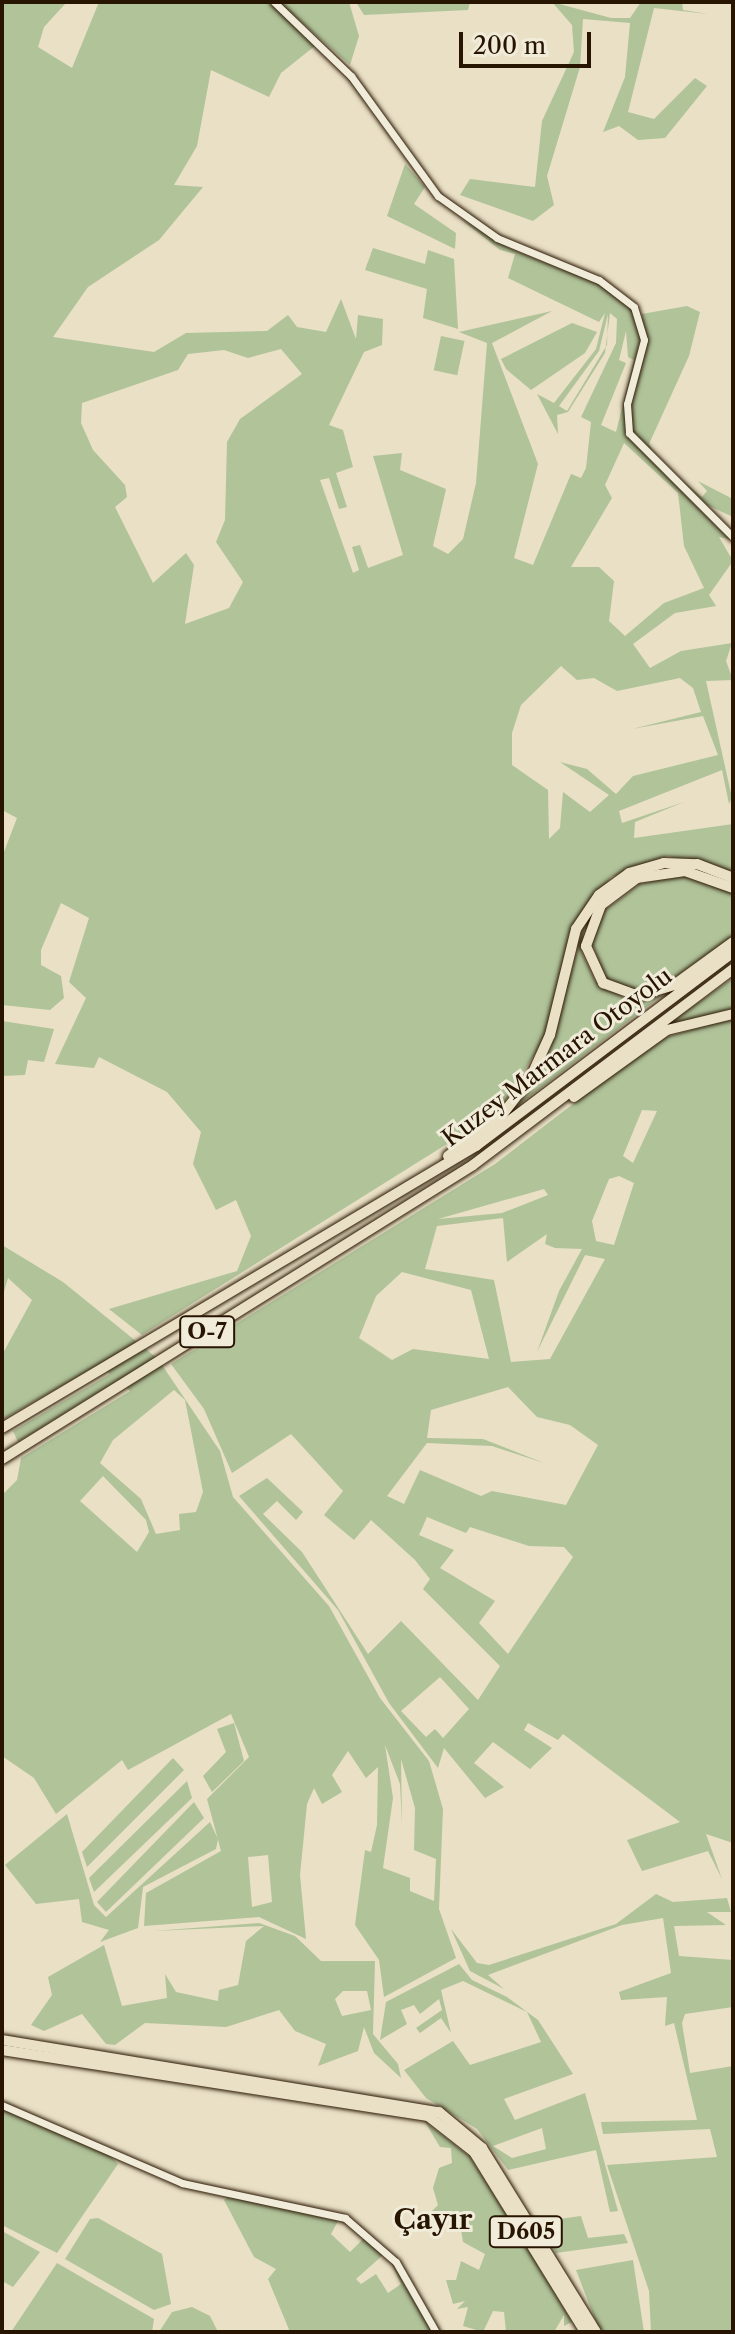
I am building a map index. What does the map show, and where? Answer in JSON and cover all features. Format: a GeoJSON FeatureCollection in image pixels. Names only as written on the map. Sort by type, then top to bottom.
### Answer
{"type":"FeatureCollection","features":[{"type":"Feature","properties":{"kind":"highway"},"geometry":{"type":"LineString","coordinates":[[402,1192],[492,1123],[524,1089],[550,1035],[576,929],[599,895],[629,873],[664,863],[697,864],[733,878]]}},
{"type":"Feature","properties":{"kind":"highway"},"geometry":{"type":"LineString","coordinates":[[733,888],[685,871],[637,878],[601,905],[586,946],[603,983],[638,996],[674,985],[733,942]]}},
{"type":"Feature","properties":{"kind":"highway","name":"Kuzey Marmara Otoyolu"},"geometry":{"type":"LineString","coordinates":[[402,1192],[476,1146],[733,952]]}},
{"type":"Feature","properties":{"kind":"highway","name":"Kuzey Marmara Otoyolu"},"geometry":{"type":"LineString","coordinates":[[2,1459],[473,1165],[733,969]]}},
{"type":"Feature","properties":{"kind":"highway"},"geometry":{"type":"LineString","coordinates":[[473,1165],[521,1138],[645,1042],[693,1020],[733,1014]]}},
{"type":"Feature","properties":{"kind":"highway","name":"O-7"},"geometry":{"type":"LineString","coordinates":[[2,1428],[402,1192]]}},
{"type":"Feature","properties":{"kind":"highway"},"geometry":{"type":"LineString","coordinates":[[2,2040],[439,2112],[482,2148],[596,2332]]}},
{"type":"Feature","properties":{"kind":"highway","name":"D605"},"geometry":{"type":"LineString","coordinates":[[2,2050],[411,2111],[460,2137],[585,2332]]}},
{"type":"Feature","properties":{"kind":"street"},"geometry":{"type":"LineString","coordinates":[[274,2],[351,76],[438,196],[497,238],[599,280],[634,307],[644,340],[627,404],[629,433],[733,537]]}},
{"type":"Feature","properties":{"kind":"street"},"geometry":{"type":"LineString","coordinates":[[2,2105],[182,2183],[345,2218],[396,2262],[436,2332]]}},
{"type":"Feature","properties":{"kind":"green space"},"geometry":{"type":"Polygon","coordinates":[[[2,2],[65,4],[44,27],[38,47],[72,68],[99,2],[270,2],[316,45],[281,73],[269,97],[211,70],[197,146],[174,185],[203,187],[159,240],[88,287],[53,337],[154,352],[186,333],[267,331],[288,315],[297,327],[326,332],[341,299],[356,339],[358,315],[383,319],[382,345],[364,352],[329,425],[343,430],[353,467],[336,473],[347,507],[339,509],[329,478],[320,480],[353,573],[359,570],[352,547],[360,545],[368,568],[403,555],[373,456],[402,453],[400,470],[446,489],[433,546],[448,554],[463,539],[476,483],[487,343],[459,332],[552,311],[492,343],[538,464],[514,558],[533,565],[571,474],[581,478],[586,468],[591,422],[581,417],[616,343],[617,319],[610,313],[607,334],[608,314],[599,351],[559,406],[567,411],[606,347],[568,412],[557,415],[558,434],[537,394],[554,403],[596,349],[605,313],[599,322],[508,278],[515,254],[500,250],[459,218],[511,249],[608,288],[633,309],[642,333],[624,407],[628,437],[733,540],[719,537],[733,561],[709,595],[716,606],[675,613],[633,644],[650,668],[681,651],[732,643],[726,661],[733,680],[706,681],[732,798],[729,804],[722,770],[619,811],[622,823],[684,802],[635,822],[634,838],[733,824],[733,872],[668,856],[611,877],[571,928],[544,1039],[498,1112],[142,1335],[109,1309],[237,1271],[251,1236],[236,1200],[216,1210],[193,1164],[201,1132],[167,1092],[99,1057],[94,1068],[55,1064],[86,998],[69,982],[89,918],[61,903],[41,950],[41,965],[61,976],[64,998],[50,1010],[2,1005],[2,857],[17,818],[2,810],[2,2]],[[626,331],[619,360],[626,363],[601,425],[616,432],[634,360],[628,357],[626,331]],[[281,349],[248,358],[224,350],[188,354],[178,370],[82,403],[81,423],[93,450],[125,485],[127,497],[115,507],[153,583],[186,553],[194,565],[185,624],[229,608],[243,582],[216,542],[225,520],[227,442],[240,419],[302,374],[281,349]],[[624,443],[605,485],[612,498],[571,567],[599,567],[614,581],[609,621],[625,636],[664,603],[704,588],[684,546],[678,493],[624,443]],[[561,666],[521,705],[512,733],[512,765],[548,790],[549,839],[560,828],[563,792],[590,812],[609,795],[560,762],[587,769],[616,794],[633,776],[718,755],[703,716],[632,729],[701,712],[693,688],[680,678],[617,691],[594,678],[577,680],[561,666]]]}},
{"type":"Feature","properties":{"kind":"green space"},"geometry":{"type":"Polygon","coordinates":[[[279,2],[349,2],[359,36],[350,65],[279,2]]]}},
{"type":"Feature","properties":{"kind":"green space"},"geometry":{"type":"Polygon","coordinates":[[[356,2],[470,2],[468,10],[364,15],[356,2]]]}},
{"type":"Feature","properties":{"kind":"green space"},"geometry":{"type":"Polygon","coordinates":[[[552,2],[611,18],[630,18],[641,2],[682,2],[683,10],[708,14],[654,8],[628,112],[654,119],[695,78],[707,86],[665,138],[638,140],[619,126],[603,132],[625,77],[630,23],[583,19],[580,67],[547,176],[554,205],[533,221],[460,195],[470,179],[535,187],[542,121],[574,52],[572,25],[552,2]]]}},
{"type":"Feature","properties":{"kind":"green space"},"geometry":{"type":"Polygon","coordinates":[[[405,164],[425,187],[414,204],[456,233],[455,249],[387,216],[405,164]]]}},
{"type":"Feature","properties":{"kind":"green space"},"geometry":{"type":"Polygon","coordinates":[[[373,248],[425,264],[428,250],[454,259],[458,329],[423,318],[427,289],[365,270],[373,248]]]}},
{"type":"Feature","properties":{"kind":"green space"},"geometry":{"type":"Polygon","coordinates":[[[687,306],[700,312],[689,356],[649,444],[656,457],[633,433],[629,414],[644,357],[642,314],[687,306]]]}},
{"type":"Feature","properties":{"kind":"green space"},"geometry":{"type":"Polygon","coordinates":[[[572,323],[597,332],[585,353],[531,390],[506,369],[501,359],[572,323]]]}},
{"type":"Feature","properties":{"kind":"green space"},"geometry":{"type":"Polygon","coordinates":[[[441,336],[464,341],[457,375],[434,370],[441,336]]]}},
{"type":"Feature","properties":{"kind":"green space"},"geometry":{"type":"Polygon","coordinates":[[[678,477],[702,497],[707,491],[698,481],[733,499],[733,517],[707,505],[678,477]]]}},
{"type":"Feature","properties":{"kind":"green space"},"geometry":{"type":"Polygon","coordinates":[[[682,875],[733,893],[733,936],[661,987],[637,992],[605,979],[591,939],[604,911],[640,884],[682,875]]]}},
{"type":"Feature","properties":{"kind":"green space"},"geometry":{"type":"Polygon","coordinates":[[[585,921],[581,951],[595,981],[626,999],[661,996],[517,1106],[550,1049],[585,921]]]}},
{"type":"Feature","properties":{"kind":"green space"},"geometry":{"type":"Polygon","coordinates":[[[733,978],[733,1010],[667,1025],[733,978]]]}},
{"type":"Feature","properties":{"kind":"green space"},"geometry":{"type":"Polygon","coordinates":[[[733,1018],[733,1843],[706,1834],[722,1879],[708,1851],[642,1871],[627,1840],[680,1822],[563,1734],[558,1740],[528,1723],[524,1730],[552,1748],[530,1769],[493,1742],[474,1763],[504,1787],[485,1798],[444,1748],[438,1768],[389,1703],[338,1610],[239,1496],[267,1478],[303,1512],[296,1520],[277,1501],[263,1514],[302,1552],[368,1654],[401,1621],[478,1700],[500,1666],[423,1589],[430,1579],[415,1560],[371,1520],[354,1540],[324,1515],[343,1491],[291,1434],[232,1473],[204,1409],[171,1364],[495,1164],[656,1040],[733,1018]],[[642,1110],[623,1156],[633,1163],[657,1111],[642,1110]],[[619,1176],[609,1179],[592,1221],[596,1241],[614,1245],[634,1183],[619,1176]],[[544,1189],[438,1219],[502,1213],[548,1195],[544,1189]],[[503,1218],[437,1226],[425,1269],[494,1280],[511,1362],[550,1359],[605,1259],[585,1255],[537,1352],[559,1291],[582,1249],[555,1248],[545,1244],[547,1234],[507,1262],[503,1218]],[[402,1272],[376,1296],[359,1338],[392,1360],[413,1349],[489,1359],[471,1290],[402,1272]],[[508,1387],[431,1410],[427,1438],[483,1439],[544,1463],[492,1446],[427,1443],[387,1496],[404,1504],[420,1470],[481,1496],[492,1491],[566,1505],[598,1445],[570,1425],[537,1417],[508,1387]],[[427,1517],[419,1535],[454,1550],[440,1568],[495,1601],[479,1623],[508,1654],[573,1557],[564,1547],[529,1546],[470,1527],[466,1533],[427,1517]],[[440,1677],[401,1711],[426,1737],[435,1729],[443,1738],[469,1709],[440,1677]]]}},
{"type":"Feature","properties":{"kind":"green space"},"geometry":{"type":"Polygon","coordinates":[[[2,1021],[54,1029],[44,1062],[28,1060],[25,1075],[2,1076],[2,1021]]]}},
{"type":"Feature","properties":{"kind":"green space"},"geometry":{"type":"Polygon","coordinates":[[[2,1245],[63,1282],[158,1359],[220,1451],[233,1497],[329,1606],[380,1698],[429,1761],[443,1809],[439,1909],[456,1958],[384,1997],[379,1960],[355,1925],[365,1850],[371,1852],[377,1825],[378,1767],[366,1778],[348,1751],[332,1775],[342,1792],[322,1804],[314,1788],[307,1804],[300,1875],[306,1939],[259,1917],[144,1926],[146,1893],[221,1851],[207,1799],[249,1757],[231,1714],[128,1770],[122,1760],[56,1814],[34,1778],[2,1756],[2,1495],[17,1480],[21,1458],[130,1391],[118,1380],[18,1442],[13,1431],[110,1374],[98,1365],[2,1420],[2,1355],[32,1300],[8,1278],[2,1298],[2,1245]],[[174,1390],[113,1440],[100,1463],[141,1499],[156,1534],[180,1530],[179,1514],[196,1512],[203,1492],[185,1400],[174,1390]],[[103,1476],[80,1501],[137,1552],[149,1532],[146,1520],[103,1476]],[[385,1745],[393,1798],[383,1868],[410,1878],[410,1891],[434,1901],[436,1859],[414,1850],[415,1808],[401,1759],[402,1825],[400,1784],[385,1745]],[[268,1855],[248,1857],[252,1907],[272,1902],[268,1855]]]}},
{"type":"Feature","properties":{"kind":"green space"},"geometry":{"type":"Polygon","coordinates":[[[234,1723],[244,1761],[212,1792],[203,1776],[226,1752],[217,1729],[234,1723]]]}},
{"type":"Feature","properties":{"kind":"green space"},"geometry":{"type":"Polygon","coordinates":[[[173,1758],[184,1770],[87,1867],[82,1852],[173,1758]]]}},
{"type":"Feature","properties":{"kind":"green space"},"geometry":{"type":"Polygon","coordinates":[[[187,1781],[192,1798],[94,1892],[89,1878],[187,1781]]]}},
{"type":"Feature","properties":{"kind":"green space"},"geometry":{"type":"Polygon","coordinates":[[[194,1802],[204,1818],[106,1912],[97,1902],[194,1802]]]}},
{"type":"Feature","properties":{"kind":"green space"},"geometry":{"type":"Polygon","coordinates":[[[67,1814],[94,1905],[106,1917],[210,1822],[218,1839],[216,1849],[143,1887],[138,1928],[100,1942],[109,1930],[82,1922],[79,1899],[36,1904],[5,1865],[67,1814]]]}},
{"type":"Feature","properties":{"kind":"green space"},"geometry":{"type":"Polygon","coordinates":[[[656,1894],[673,1902],[727,1898],[731,1912],[707,1912],[726,1925],[674,1926],[679,1956],[733,1960],[733,2007],[685,2014],[682,2023],[690,2073],[733,2066],[733,2332],[651,2332],[649,2291],[607,2165],[717,2157],[710,2129],[603,2134],[601,2122],[697,2120],[674,2023],[665,2026],[667,1997],[621,2000],[619,1992],[671,1973],[663,1918],[622,1925],[488,1975],[504,1989],[470,1971],[451,1929],[477,1963],[489,1965],[616,1924],[656,1894]]]}},
{"type":"Feature","properties":{"kind":"green space"},"geometry":{"type":"Polygon","coordinates":[[[259,1923],[295,1936],[321,1961],[375,1961],[373,2034],[398,2064],[401,2078],[374,2053],[364,2027],[358,2051],[318,2066],[326,2044],[295,2031],[279,2010],[226,2027],[145,2023],[115,2045],[106,2044],[82,2014],[44,2031],[31,2025],[52,1995],[48,1977],[104,1945],[122,2006],[167,1998],[165,1974],[176,1992],[218,2001],[219,1990],[238,1985],[246,1941],[264,1926],[153,1931],[259,1923]],[[343,1991],[335,1999],[342,2016],[371,2010],[367,1991],[343,1991]]]}},
{"type":"Feature","properties":{"kind":"green space"},"geometry":{"type":"Polygon","coordinates":[[[459,1964],[472,1980],[507,1997],[538,2020],[573,2074],[504,2099],[515,2120],[585,2093],[618,2211],[610,2212],[596,2150],[508,2170],[477,2129],[426,2098],[404,2070],[453,2041],[470,2065],[541,2042],[527,2012],[463,1981],[441,1990],[451,2033],[441,2018],[420,2033],[416,2028],[442,2010],[439,1999],[420,2014],[414,2005],[401,2010],[407,2024],[380,2040],[386,2002],[459,1964]],[[542,2128],[493,2146],[512,2158],[546,2149],[542,2128]]]}},
{"type":"Feature","properties":{"kind":"green space"},"geometry":{"type":"Polygon","coordinates":[[[2,2108],[106,2152],[118,2164],[57,2253],[2,2225],[2,2108]]]}},
{"type":"Feature","properties":{"kind":"green space"},"geometry":{"type":"Polygon","coordinates":[[[425,2122],[470,2157],[518,2233],[513,2244],[528,2249],[572,2322],[564,2326],[564,2315],[554,2332],[506,2332],[504,2312],[493,2311],[483,2332],[463,2326],[468,2307],[457,2309],[465,2301],[453,2304],[446,2280],[456,2280],[461,2261],[479,2270],[485,2254],[463,2242],[461,2229],[473,2230],[469,2223],[461,2227],[465,2211],[440,2220],[431,2212],[438,2205],[433,2188],[439,2168],[452,2163],[451,2148],[440,2147],[425,2122]]]}},
{"type":"Feature","properties":{"kind":"green space"},"geometry":{"type":"Polygon","coordinates":[[[229,2196],[338,2221],[331,2234],[350,2252],[365,2237],[383,2255],[356,2279],[361,2284],[376,2274],[388,2293],[401,2284],[389,2258],[433,2332],[290,2332],[268,2279],[276,2269],[254,2257],[224,2200],[229,2196]]]}},
{"type":"Feature","properties":{"kind":"green space"},"geometry":{"type":"Polygon","coordinates":[[[581,2216],[588,2238],[624,2234],[628,2243],[556,2253],[537,2222],[581,2216]]]}},
{"type":"Feature","properties":{"kind":"green space"},"geometry":{"type":"Polygon","coordinates":[[[98,2218],[162,2254],[171,2304],[154,2310],[65,2259],[90,2219],[98,2218]]]}},
{"type":"Feature","properties":{"kind":"green space"},"geometry":{"type":"Polygon","coordinates":[[[2,2231],[40,2252],[13,2287],[2,2281],[2,2231]]]}},
{"type":"Feature","properties":{"kind":"green space"},"geometry":{"type":"Polygon","coordinates":[[[633,2260],[644,2332],[600,2332],[576,2270],[633,2260]]]}},
{"type":"Feature","properties":{"kind":"green space"},"geometry":{"type":"Polygon","coordinates":[[[57,2263],[154,2319],[152,2332],[11,2332],[57,2263]]]}},
{"type":"Feature","properties":{"kind":"green space"},"geometry":{"type":"Polygon","coordinates":[[[192,2307],[210,2316],[218,2332],[159,2332],[172,2312],[192,2307]]]}},
{"type":"Feature","properties":{"kind":"district","name":"Çayır"},"geometry":{"type":"Point","coordinates":[433,2219]}}]}
